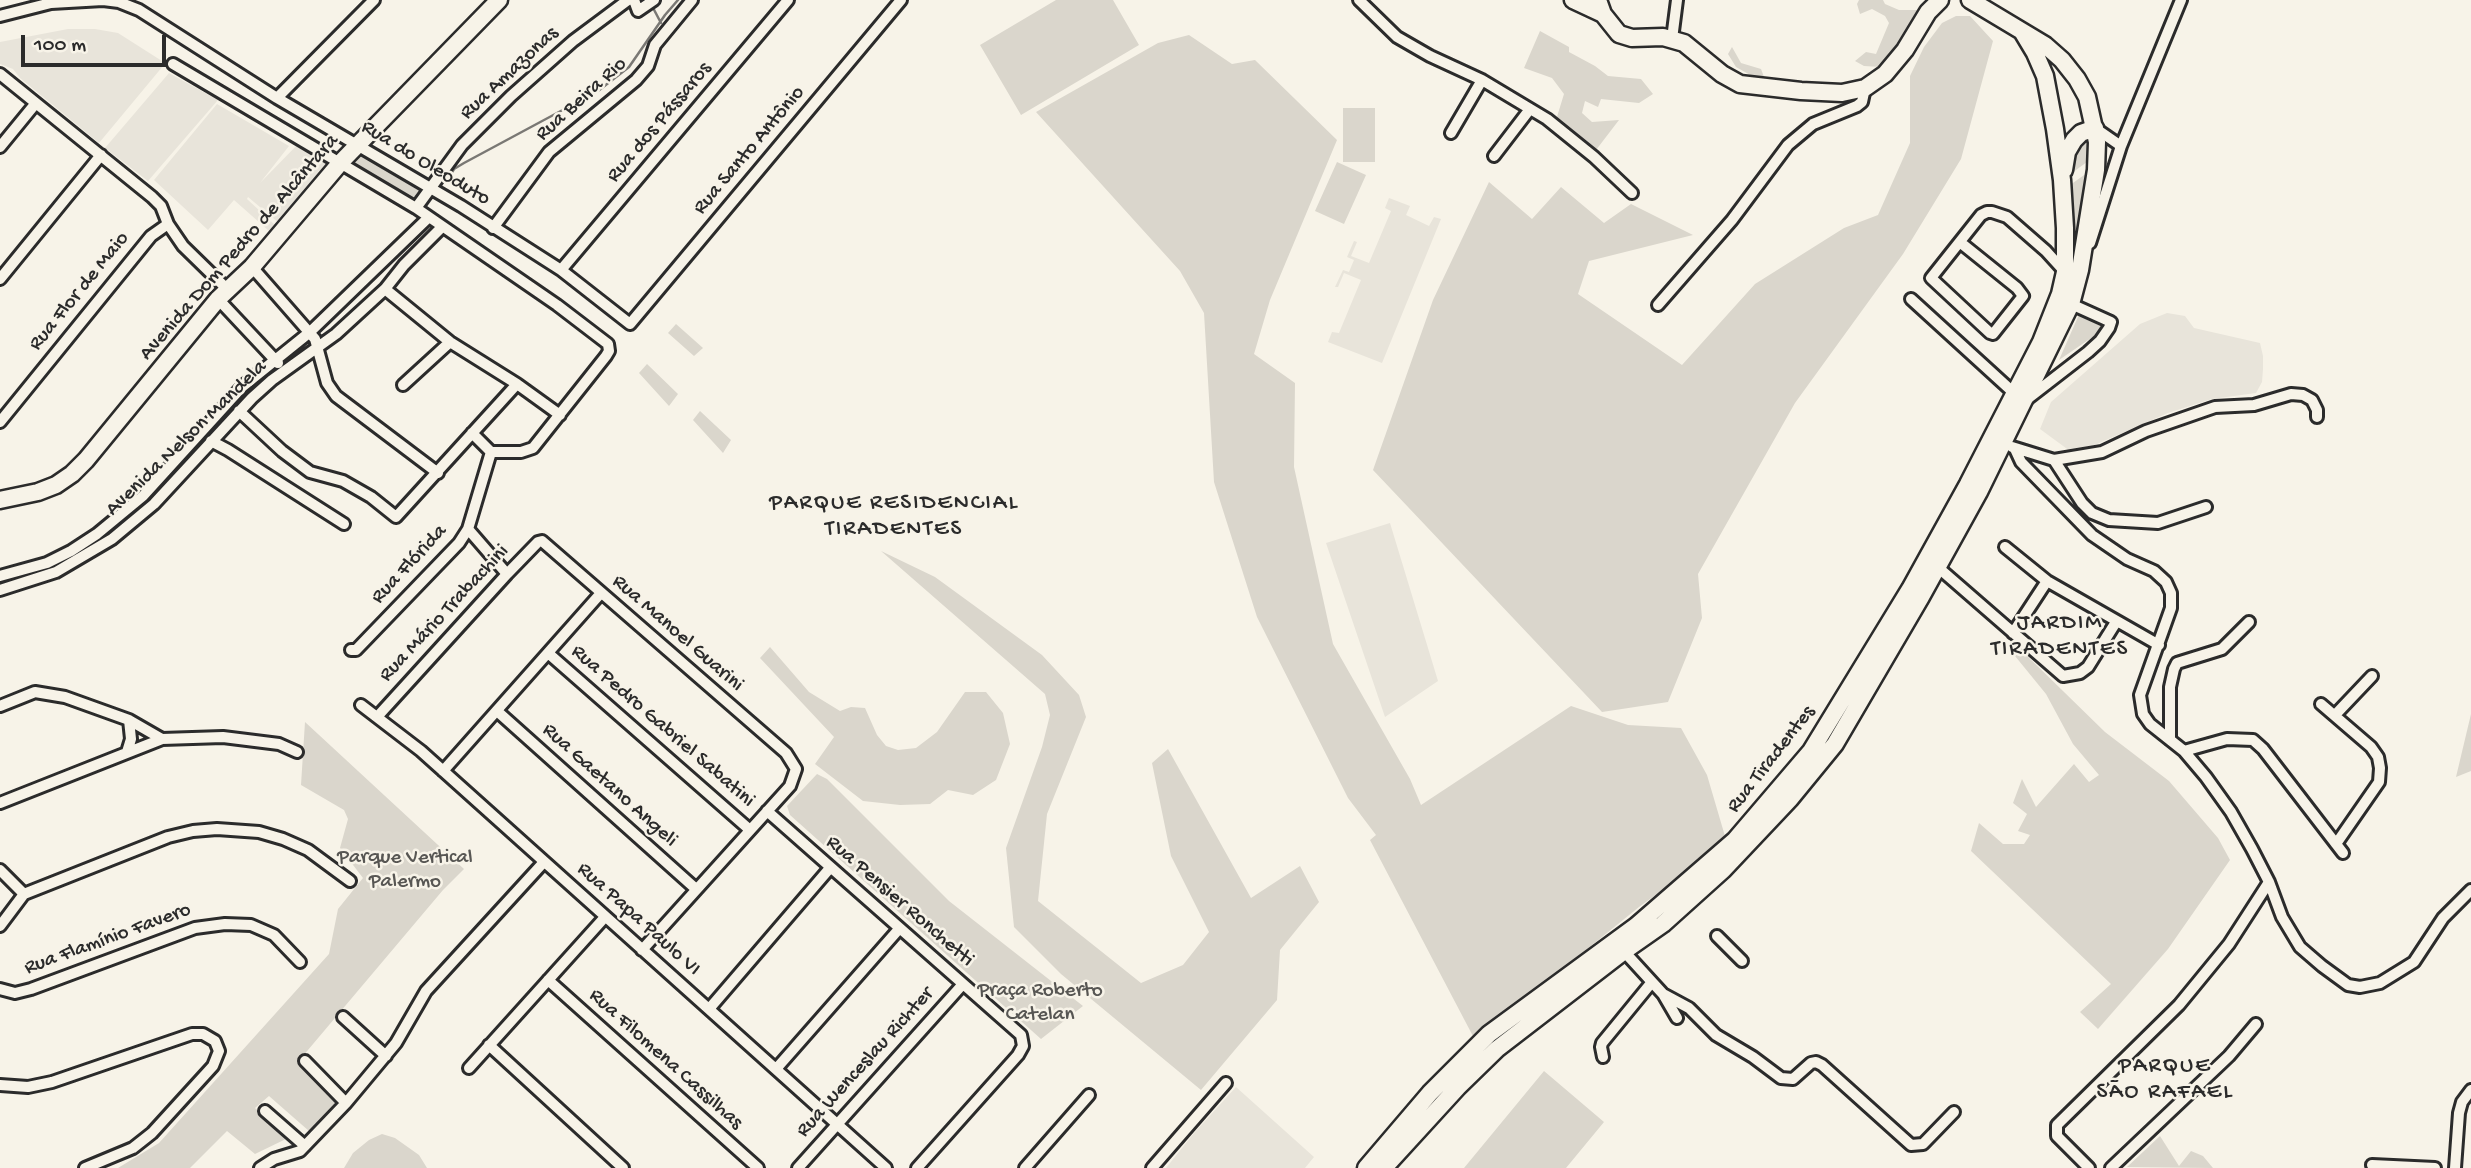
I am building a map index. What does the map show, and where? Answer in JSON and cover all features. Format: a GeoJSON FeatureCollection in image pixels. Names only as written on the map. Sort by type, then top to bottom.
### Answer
{"type":"FeatureCollection","features":[{"type":"Feature","properties":{"kind":"street","name":"Rua do Oleoduto"},"geometry":{"type":"LineString","coordinates":[[0,16],[50,1],[103,0],[119,2],[139,10],[277,98],[429,187],[561,271],[628,323]]}},
{"type":"Feature","properties":{"kind":"street"},"geometry":{"type":"LineString","coordinates":[[277,98],[374,0]]}},
{"type":"Feature","properties":{"kind":"street","name":"Avenida Dom Pedro de Alcântara"},"geometry":{"type":"LineString","coordinates":[[0,500],[38,492],[72,474],[86,460],[223,294],[252,267],[341,162],[499,0]]}},
{"type":"Feature","properties":{"kind":"street","name":"Rua Amazonas"},"geometry":{"type":"LineString","coordinates":[[415,208],[462,145],[536,71],[628,0]]}},
{"type":"Feature","properties":{"kind":"street"},"geometry":{"type":"LineString","coordinates":[[634,0],[641,9],[654,0]]}},
{"type":"Feature","properties":{"kind":"street","name":"Rua Beira Rio"},"geometry":{"type":"LineString","coordinates":[[493,228],[549,152],[636,80],[648,66],[655,45],[692,0]]}},
{"type":"Feature","properties":{"kind":"street","name":"Rua dos Pássaros"},"geometry":{"type":"LineString","coordinates":[[561,271],[788,0]]}},
{"type":"Feature","properties":{"kind":"street","name":"Rua Santo Antônio"},"geometry":{"type":"LineString","coordinates":[[628,323],[632,323],[901,0]]}},
{"type":"Feature","properties":{"kind":"street"},"geometry":{"type":"LineString","coordinates":[[1359,0],[1397,37],[1482,80],[1530,109],[1571,139],[1632,192]]}},
{"type":"Feature","properties":{"kind":"street"},"geometry":{"type":"LineString","coordinates":[[1672,39],[1677,0]]}},
{"type":"Feature","properties":{"kind":"street"},"geometry":{"type":"LineString","coordinates":[[1591,4],[1623,36],[1672,39],[1684,43],[1722,74],[1740,83],[1842,93],[1865,88],[1885,74],[1896,63],[1928,12],[1940,0]]}},
{"type":"Feature","properties":{"kind":"street","name":"Rua Tiradentes"},"geometry":{"type":"LineString","coordinates":[[1366,1168],[1542,1005],[1619,946],[1682,888],[1734,849],[1811,751],[1915,593],[2071,304],[2072,271],[2096,165],[2095,128],[2087,97],[2070,69],[2053,51],[1970,0]]}},
{"type":"Feature","properties":{"kind":"street","name":"Rua Tiradentes"},"geometry":{"type":"LineString","coordinates":[[1932,563],[2009,446],[2019,398],[2181,0]]}},
{"type":"Feature","properties":{"kind":"street"},"geometry":{"type":"LineString","coordinates":[[2021,31],[2045,76],[2062,180]]}},
{"type":"Feature","properties":{"kind":"street","name":"Rua do Oleoduto"},"geometry":{"type":"LineString","coordinates":[[173,64],[415,208],[605,341],[609,349],[606,356],[560,415]]}},
{"type":"Feature","properties":{"kind":"street"},"geometry":{"type":"LineString","coordinates":[[0,74],[161,206],[168,224],[183,246],[283,371]]}},
{"type":"Feature","properties":{"kind":"street"},"geometry":{"type":"LineString","coordinates":[[1451,133],[1482,80]]}},
{"type":"Feature","properties":{"kind":"street"},"geometry":{"type":"LineString","coordinates":[[1658,305],[1799,135],[1813,124],[1857,106],[1862,102],[1865,88]]}},
{"type":"Feature","properties":{"kind":"street"},"geometry":{"type":"LineString","coordinates":[[0,147],[36,103]]}},
{"type":"Feature","properties":{"kind":"street"},"geometry":{"type":"LineString","coordinates":[[1494,156],[1530,109]]}},
{"type":"Feature","properties":{"kind":"street"},"geometry":{"type":"LineString","coordinates":[[2062,180],[2066,158],[2074,140],[2081,133],[2095,128],[2122,146]]}},
{"type":"Feature","properties":{"kind":"street"},"geometry":{"type":"LineString","coordinates":[[0,279],[101,155]]}},
{"type":"Feature","properties":{"kind":"street","name":"Rua Tiradentes"},"geometry":{"type":"LineString","coordinates":[[2062,180],[2065,247],[2072,271]]}},
{"type":"Feature","properties":{"kind":"street"},"geometry":{"type":"LineString","coordinates":[[1961,243],[2017,288],[2023,296],[1993,334],[1932,279],[1981,215],[1992,212],[2007,218],[2072,271]]}},
{"type":"Feature","properties":{"kind":"street","name":"Avenida Nelson Mandela"},"geometry":{"type":"LineString","coordinates":[[0,576],[47,563],[97,534],[153,487],[243,386],[310,332],[428,218]]}},
{"type":"Feature","properties":{"kind":"street","name":"Rua Flor de Maio"},"geometry":{"type":"LineString","coordinates":[[0,422],[151,236],[168,224]]}},
{"type":"Feature","properties":{"kind":"street","name":"Avenida Nelson Mandela"},"geometry":{"type":"LineString","coordinates":[[0,590],[56,572],[111,539],[154,504],[239,411],[283,371],[318,348],[385,289],[404,265],[442,228]]}},
{"type":"Feature","properties":{"kind":"street"},"geometry":{"type":"LineString","coordinates":[[2046,251],[2065,247]]}},
{"type":"Feature","properties":{"kind":"street"},"geometry":{"type":"LineString","coordinates":[[252,267],[310,332],[318,348],[327,383],[336,396],[438,473]]}},
{"type":"Feature","properties":{"kind":"street"},"geometry":{"type":"LineString","coordinates":[[385,289],[450,342],[560,415],[533,448],[521,452],[491,452],[472,433]]}},
{"type":"Feature","properties":{"kind":"street"},"geometry":{"type":"LineString","coordinates":[[1910,299],[2019,398]]}},
{"type":"Feature","properties":{"kind":"street"},"geometry":{"type":"LineString","coordinates":[[2051,320],[2071,304]]}},
{"type":"Feature","properties":{"kind":"street","name":"Rua Tiradentes"},"geometry":{"type":"LineString","coordinates":[[2019,398],[2097,344],[2106,333],[2111,322],[2071,304]]}},
{"type":"Feature","properties":{"kind":"street"},"geometry":{"type":"LineString","coordinates":[[403,385],[450,342]]}},
{"type":"Feature","properties":{"kind":"street"},"geometry":{"type":"LineString","coordinates":[[239,411],[282,452],[310,472],[343,481],[371,496],[396,517],[517,384]]}},
{"type":"Feature","properties":{"kind":"street"},"geometry":{"type":"LineString","coordinates":[[2009,446],[2054,460],[2102,452],[2146,430],[2215,407],[2254,405],[2291,394],[2304,395],[2312,400],[2317,417]]}},
{"type":"Feature","properties":{"kind":"street"},"geometry":{"type":"LineString","coordinates":[[211,441],[344,524]]}},
{"type":"Feature","properties":{"kind":"street"},"geometry":{"type":"LineString","coordinates":[[2009,446],[2021,462],[2092,535],[2127,559],[2154,571],[2166,582],[2171,593],[2171,608],[2145,678],[2140,706],[2150,724],[2184,751],[2231,812],[2269,882],[2282,917],[2300,947],[2348,985],[2360,987],[2380,983],[2414,962],[2443,919],[2471,890]]}},
{"type":"Feature","properties":{"kind":"street","name":"Rua Flórida"},"geometry":{"type":"LineString","coordinates":[[351,650],[356,650],[459,543],[468,529],[491,452]]}},
{"type":"Feature","properties":{"kind":"street"},"geometry":{"type":"LineString","coordinates":[[2054,460],[2082,503],[2092,513],[2109,520],[2158,523],[2206,507]]}},
{"type":"Feature","properties":{"kind":"street"},"geometry":{"type":"LineString","coordinates":[[468,529],[507,574]]}},
{"type":"Feature","properties":{"kind":"street","name":"Rua Mário Trabachini"},"geometry":{"type":"LineString","coordinates":[[377,717],[507,574],[538,542],[544,542]]}},
{"type":"Feature","properties":{"kind":"street","name":"Rua Manoel Guarini"},"geometry":{"type":"LineString","coordinates":[[544,542],[786,753],[795,766],[795,775],[790,786],[767,811]]}},
{"type":"Feature","properties":{"kind":"street"},"geometry":{"type":"LineString","coordinates":[[2006,547],[2047,581],[2159,645]]}},
{"type":"Feature","properties":{"kind":"street"},"geometry":{"type":"LineString","coordinates":[[1932,563],[2063,676],[2080,673],[2088,667],[2116,622]]}},
{"type":"Feature","properties":{"kind":"street"},"geometry":{"type":"LineString","coordinates":[[2013,633],[2047,581]]}},
{"type":"Feature","properties":{"kind":"street"},"geometry":{"type":"LineString","coordinates":[[443,771],[601,593]]}},
{"type":"Feature","properties":{"kind":"street"},"geometry":{"type":"LineString","coordinates":[[2170,740],[2170,687],[2178,663],[2222,649],[2249,622]]}},
{"type":"Feature","properties":{"kind":"street","name":"Rua Pedro Gabriel Sabatini"},"geometry":{"type":"LineString","coordinates":[[548,653],[750,830]]}},
{"type":"Feature","properties":{"kind":"street"},"geometry":{"type":"LineString","coordinates":[[2335,715],[2372,676]]}},
{"type":"Feature","properties":{"kind":"street"},"geometry":{"type":"LineString","coordinates":[[0,706],[35,692],[65,697],[129,720],[162,738]]}},
{"type":"Feature","properties":{"kind":"street"},"geometry":{"type":"LineString","coordinates":[[2184,751],[2227,739],[2253,740],[2263,749],[2340,849],[2379,782],[2380,768],[2378,757],[2371,747],[2321,704]]}},
{"type":"Feature","properties":{"kind":"street","name":"Rua Papa Paulo VI"},"geometry":{"type":"LineString","coordinates":[[361,705],[421,751],[886,1168]]}},
{"type":"Feature","properties":{"kind":"street","name":"Rua Gaetano Angeli"},"geometry":{"type":"LineString","coordinates":[[497,711],[696,890]]}},
{"type":"Feature","properties":{"kind":"street"},"geometry":{"type":"LineString","coordinates":[[127,752],[131,739],[129,720]]}},
{"type":"Feature","properties":{"kind":"street"},"geometry":{"type":"LineString","coordinates":[[0,803],[162,738],[223,737],[279,744],[297,752]]}},
{"type":"Feature","properties":{"kind":"street"},"geometry":{"type":"LineString","coordinates":[[642,950],[767,811]]}},
{"type":"Feature","properties":{"kind":"street","name":"Rua Pensier Ronchetti"},"geometry":{"type":"LineString","coordinates":[[767,811],[1021,1035],[1023,1046],[1018,1055],[917,1168]]}},
{"type":"Feature","properties":{"kind":"street"},"geometry":{"type":"LineString","coordinates":[[0,926],[24,894],[169,837],[193,831],[217,829],[258,832],[295,843],[328,862],[351,881]]}},
{"type":"Feature","properties":{"kind":"street"},"geometry":{"type":"LineString","coordinates":[[260,1168],[268,1162],[300,1151],[346,1103],[386,1056],[426,991],[543,863]]}},
{"type":"Feature","properties":{"kind":"street"},"geometry":{"type":"LineString","coordinates":[[709,1009],[830,868]]}},
{"type":"Feature","properties":{"kind":"street"},"geometry":{"type":"LineString","coordinates":[[0,870],[24,894]]}},
{"type":"Feature","properties":{"kind":"street"},"geometry":{"type":"LineString","coordinates":[[2089,1168],[2057,1136],[2059,1121],[2116,1069],[2179,1005],[2229,943],[2269,882]]}},
{"type":"Feature","properties":{"kind":"street"},"geometry":{"type":"LineString","coordinates":[[469,1068],[605,917]]}},
{"type":"Feature","properties":{"kind":"street","name":"Rua Flamínio Favero"},"geometry":{"type":"LineString","coordinates":[[0,989],[15,993],[32,989],[195,928],[225,924],[251,925],[268,932],[281,941],[300,962]]}},
{"type":"Feature","properties":{"kind":"street"},"geometry":{"type":"LineString","coordinates":[[776,1069],[899,929]]}},
{"type":"Feature","properties":{"kind":"street"},"geometry":{"type":"LineString","coordinates":[[1717,936],[1742,961]]}},
{"type":"Feature","properties":{"kind":"street"},"geometry":{"type":"LineString","coordinates":[[1619,946],[1663,994],[1677,1018]]}},
{"type":"Feature","properties":{"kind":"street","name":"Rua Filomena Cassilhas"},"geometry":{"type":"LineString","coordinates":[[548,980],[758,1168]]}},
{"type":"Feature","properties":{"kind":"street"},"geometry":{"type":"LineString","coordinates":[[1603,1057],[1602,1043],[1652,982]]}},
{"type":"Feature","properties":{"kind":"street","name":"Rua Wenceslau Richter"},"geometry":{"type":"LineString","coordinates":[[798,1168],[963,984]]}},
{"type":"Feature","properties":{"kind":"street"},"geometry":{"type":"LineString","coordinates":[[1663,994],[1689,1008],[1716,1035],[1753,1057],[1781,1079],[1793,1079],[1811,1063],[1822,1065],[1911,1144],[1923,1144],[1954,1112]]}},
{"type":"Feature","properties":{"kind":"street","name":"Rua Tiradentes"},"geometry":{"type":"LineString","coordinates":[[1384,1168],[1413,1123],[1485,1038],[1542,1005]]}},
{"type":"Feature","properties":{"kind":"street"},"geometry":{"type":"LineString","coordinates":[[343,1017],[386,1056]]}},
{"type":"Feature","properties":{"kind":"street"},"geometry":{"type":"LineString","coordinates":[[2111,1168],[2229,1056],[2256,1024]]}},
{"type":"Feature","properties":{"kind":"street"},"geometry":{"type":"LineString","coordinates":[[0,1085],[27,1087],[52,1082],[192,1034],[203,1034],[215,1041],[219,1051],[213,1066],[152,1133],[133,1148],[85,1168]]}},
{"type":"Feature","properties":{"kind":"street"},"geometry":{"type":"LineString","coordinates":[[1485,1038],[1493,1053]]}},
{"type":"Feature","properties":{"kind":"street"},"geometry":{"type":"LineString","coordinates":[[489,1045],[623,1168]]}},
{"type":"Feature","properties":{"kind":"street"},"geometry":{"type":"LineString","coordinates":[[305,1061],[346,1103]]}},
{"type":"Feature","properties":{"kind":"street"},"geometry":{"type":"LineString","coordinates":[[1152,1168],[1226,1083]]}},
{"type":"Feature","properties":{"kind":"street"},"geometry":{"type":"LineString","coordinates":[[2455,1168],[2459,1113],[2462,1102],[2471,1090]]}},
{"type":"Feature","properties":{"kind":"street"},"geometry":{"type":"LineString","coordinates":[[1024,1168],[1089,1095]]}},
{"type":"Feature","properties":{"kind":"street"},"geometry":{"type":"LineString","coordinates":[[265,1111],[305,1146]]}},
{"type":"Feature","properties":{"kind":"street"},"geometry":{"type":"LineString","coordinates":[[2372,1166],[2435,1168]]}},
{"type":"Feature","properties":{"kind":"shaded area"},"geometry":{"type":"Polygon","coordinates":[[[68,29],[95,29],[118,33],[162,61],[163,66],[99,143],[20,78],[13,69],[0,64],[0,42],[68,29]]]}},
{"type":"Feature","properties":{"kind":"shaded area"},"geometry":{"type":"Polygon","coordinates":[[[169,73],[218,100],[148,181],[105,148],[169,73]]]}},
{"type":"Feature","properties":{"kind":"shaded area"},"geometry":{"type":"Polygon","coordinates":[[[217,104],[289,146],[260,183],[300,142],[332,162],[279,223],[248,197],[247,199],[275,225],[269,231],[234,200],[208,230],[154,180],[217,104]]]}},
{"type":"Feature","properties":{"kind":"shaded area"},"geometry":{"type":"Polygon","coordinates":[[[1389,198],[1410,206],[1406,215],[1429,226],[1434,217],[1441,219],[1382,363],[1328,342],[1332,332],[1339,333],[1361,280],[1344,273],[1338,287],[1335,287],[1343,270],[1349,272],[1354,260],[1347,257],[1354,241],[1357,242],[1351,256],[1369,263],[1391,211],[1385,208],[1389,198]]]}},
{"type":"Feature","properties":{"kind":"shaded area"},"geometry":{"type":"Polygon","coordinates":[[[2167,313],[2185,316],[2194,328],[2260,343],[2263,356],[2262,382],[2256,393],[2212,399],[2168,413],[2074,454],[2040,429],[2051,402],[2140,324],[2167,313]]]}},
{"type":"Feature","properties":{"kind":"shaded area"},"geometry":{"type":"Polygon","coordinates":[[[1390,523],[1438,681],[1385,717],[1326,543],[1390,523]]]}},
{"type":"Feature","properties":{"kind":"shaded area"},"geometry":{"type":"Polygon","coordinates":[[[1236,1087],[1314,1157],[1305,1168],[1166,1168],[1194,1133],[1236,1087]]]}},
{"type":"Feature","properties":{"kind":"green space"},"geometry":{"type":"Polygon","coordinates":[[[1056,0],[1113,0],[1139,45],[1021,115],[980,45],[1056,0]]]}},
{"type":"Feature","properties":{"kind":"green space"},"geometry":{"type":"Polygon","coordinates":[[[1859,0],[1883,0],[1885,4],[1899,10],[1918,10],[1899,46],[1881,67],[1864,66],[1855,61],[1866,52],[1876,54],[1889,23],[1885,16],[1872,9],[1860,14],[1857,4],[1859,0]]]}},
{"type":"Feature","properties":{"kind":"green space"},"geometry":{"type":"Polygon","coordinates":[[[1956,16],[1970,16],[1993,41],[1961,159],[1903,254],[1795,403],[1698,574],[1702,618],[1668,702],[1602,712],[1373,470],[1433,300],[1489,182],[1532,219],[1561,187],[1604,223],[1631,204],[1693,235],[1589,261],[1578,294],[1682,365],[1755,284],[1844,228],[1878,215],[1910,143],[1910,76],[1924,47],[1942,23],[1956,16]]]}},
{"type":"Feature","properties":{"kind":"green space"},"geometry":{"type":"Polygon","coordinates":[[[1540,31],[1569,47],[1569,52],[1608,76],[1641,79],[1653,94],[1639,103],[1601,99],[1598,107],[1585,101],[1582,113],[1592,122],[1619,120],[1596,150],[1556,120],[1564,94],[1552,78],[1524,68],[1540,31]]]}},
{"type":"Feature","properties":{"kind":"green space"},"geometry":{"type":"Polygon","coordinates":[[[1189,35],[1232,64],[1255,60],[1337,140],[1270,300],[1254,354],[1295,383],[1294,467],[1333,644],[1410,779],[1421,805],[1571,706],[1628,725],[1681,728],[1707,775],[1727,843],[1639,907],[1475,1040],[1370,840],[1376,835],[1348,798],[1257,617],[1214,482],[1204,313],[1180,271],[1036,112],[1158,43],[1189,35]]]}},
{"type":"Feature","properties":{"kind":"green space"},"geometry":{"type":"Polygon","coordinates":[[[1732,47],[1741,63],[1761,69],[1764,77],[1752,76],[1736,67],[1728,54],[1732,47]]]}},
{"type":"Feature","properties":{"kind":"green space"},"geometry":{"type":"Polygon","coordinates":[[[1343,108],[1375,108],[1375,162],[1343,162],[1343,108]]]}},
{"type":"Feature","properties":{"kind":"green space"},"geometry":{"type":"Polygon","coordinates":[[[2083,139],[2089,141],[2087,162],[2069,175],[2071,158],[2083,139]]]}},
{"type":"Feature","properties":{"kind":"green space"},"geometry":{"type":"Polygon","coordinates":[[[361,154],[420,191],[413,204],[352,166],[361,154]]]}},
{"type":"Feature","properties":{"kind":"green space"},"geometry":{"type":"Polygon","coordinates":[[[1337,162],[1366,175],[1344,224],[1315,211],[1337,162]]]}},
{"type":"Feature","properties":{"kind":"green space"},"geometry":{"type":"Polygon","coordinates":[[[2087,173],[2075,262],[2070,185],[2087,173]]]}},
{"type":"Feature","properties":{"kind":"green space"},"geometry":{"type":"Polygon","coordinates":[[[2081,310],[2110,325],[2059,360],[2081,310]]]}},
{"type":"Feature","properties":{"kind":"green space"},"geometry":{"type":"Polygon","coordinates":[[[676,324],[703,348],[694,356],[668,333],[676,324]]]}},
{"type":"Feature","properties":{"kind":"green space"},"geometry":{"type":"Polygon","coordinates":[[[647,364],[678,394],[669,406],[639,373],[647,364]]]}},
{"type":"Feature","properties":{"kind":"green space"},"geometry":{"type":"Polygon","coordinates":[[[700,411],[731,440],[723,453],[693,420],[700,411]]]}},
{"type":"Feature","properties":{"kind":"green space"},"geometry":{"type":"Polygon","coordinates":[[[881,551],[935,577],[1042,655],[1079,695],[1086,717],[1047,814],[1038,901],[1141,983],[1183,965],[1209,932],[1171,856],[1152,763],[1168,749],[1251,898],[1300,866],[1319,902],[1280,950],[1277,1000],[1201,1090],[1061,974],[1014,927],[1006,848],[1042,747],[1050,715],[1045,694],[881,551]]]}},
{"type":"Feature","properties":{"kind":"green space"},"geometry":{"type":"Polygon","coordinates":[[[770,647],[809,692],[840,711],[851,707],[865,708],[877,735],[886,746],[898,750],[916,748],[937,732],[965,692],[986,692],[1003,713],[1010,744],[996,780],[973,795],[948,790],[930,804],[900,805],[863,801],[815,764],[834,737],[760,658],[770,647]]]}},
{"type":"Feature","properties":{"kind":"green space"},"geometry":{"type":"Polygon","coordinates":[[[2021,650],[2105,732],[2169,781],[2218,838],[2230,860],[2168,949],[2098,1029],[2080,1012],[2111,984],[1971,851],[1979,823],[2003,844],[2024,844],[2030,835],[2018,831],[2027,814],[2013,803],[2022,779],[2036,807],[2074,764],[2089,782],[2099,775],[2073,744],[2046,694],[2015,656],[2021,650]]]}},
{"type":"Feature","properties":{"kind":"green space"},"geometry":{"type":"Polygon","coordinates":[[[2471,714],[2471,771],[2456,777],[2471,714]]]}},
{"type":"Feature","properties":{"kind":"green space","name":"Parque Vertical Palermo"},"geometry":{"type":"Polygon","coordinates":[[[305,722],[464,869],[443,890],[297,1063],[337,1101],[309,1131],[269,1096],[255,1108],[288,1138],[255,1154],[227,1131],[190,1168],[118,1168],[159,1143],[329,954],[338,909],[363,878],[340,848],[348,819],[344,810],[301,785],[305,722]]]}},
{"type":"Feature","properties":{"kind":"green space","name":"Praça Roberto Catelan"},"geometry":{"type":"Polygon","coordinates":[[[817,774],[827,779],[949,901],[1083,1006],[1041,1039],[790,815],[787,806],[817,774]]]}},
{"type":"Feature","properties":{"kind":"green space"},"geometry":{"type":"Polygon","coordinates":[[[1544,1071],[1604,1122],[1566,1168],[1464,1168],[1544,1071]]]}},
{"type":"Feature","properties":{"kind":"green space"},"geometry":{"type":"Polygon","coordinates":[[[382,1134],[395,1138],[419,1155],[427,1168],[344,1168],[353,1153],[369,1140],[382,1134]]]}},
{"type":"Feature","properties":{"kind":"green space"},"geometry":{"type":"Polygon","coordinates":[[[2160,1136],[2179,1166],[2191,1151],[2203,1156],[2213,1168],[2127,1167],[2160,1136]]]}},
{"type":"Feature","properties":{"kind":"waterway"},"geometry":{"type":"LineString","coordinates":[[452,181],[451,174],[454,169],[598,91],[629,67],[678,0]]}},
{"type":"Feature","properties":{"kind":"waterway"},"geometry":{"type":"LineString","coordinates":[[651,4],[661,23]]}},
{"type":"Feature","properties":{"kind":"district","name":"PARQUE RESIDENCIAL TIRADENTES"},"geometry":{"type":"Point","coordinates":[894,517]}},
{"type":"Feature","properties":{"kind":"district","name":"JARDIM TIRADENTES"},"geometry":{"type":"Point","coordinates":[2060,637]}},
{"type":"Feature","properties":{"kind":"district","name":"PARQUE SÃO RAFAEL"},"geometry":{"type":"Point","coordinates":[2165,1080]}}]}
